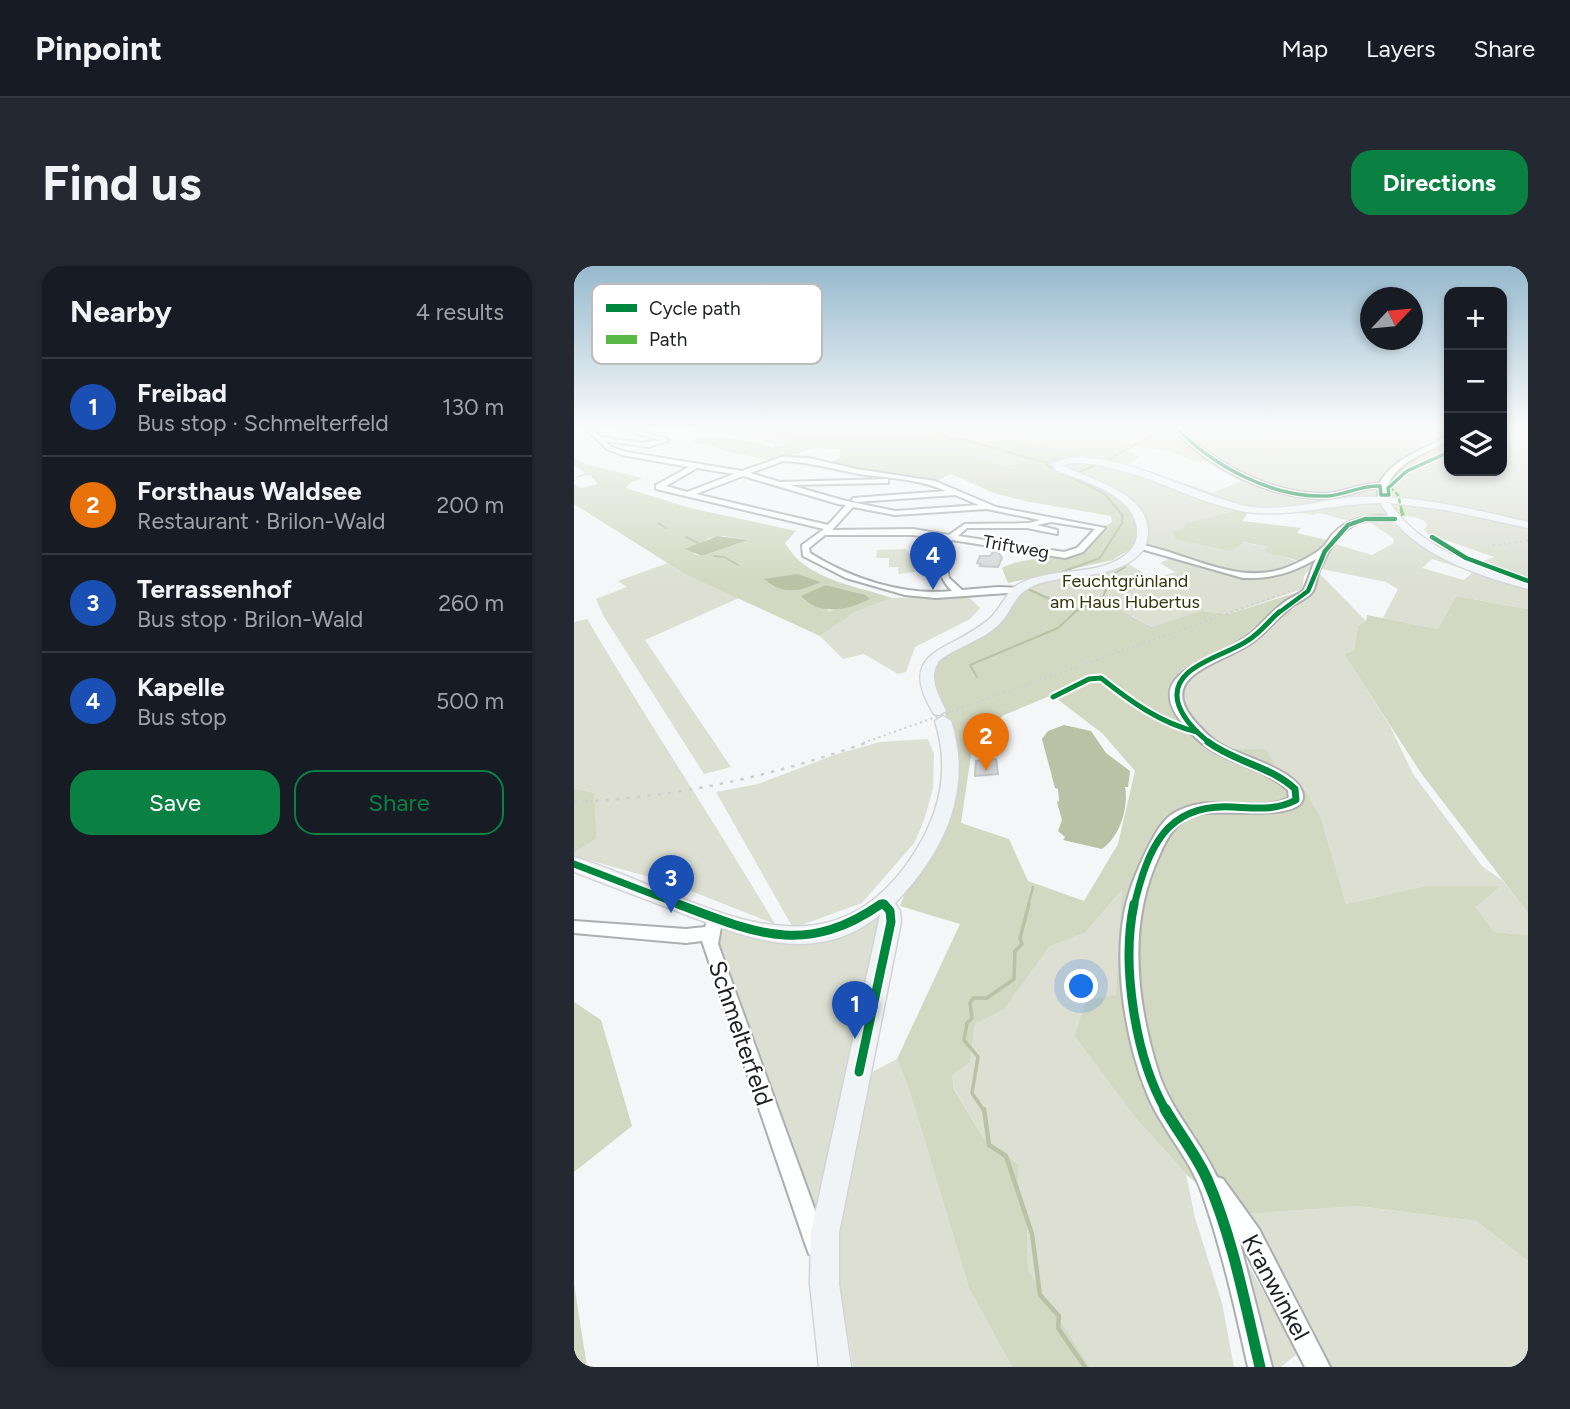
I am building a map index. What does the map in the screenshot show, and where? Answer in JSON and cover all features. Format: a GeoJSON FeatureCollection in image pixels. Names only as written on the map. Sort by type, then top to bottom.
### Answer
{"type":"FeatureCollection","features":[{"type":"Feature","properties":{"kind":"main road"},"geometry":{"type":"LineString","coordinates":[[574,864],[727,922],[783,936],[829,933],[857,921],[883,903],[901,884],[927,848],[946,809],[952,768],[941,716],[927,684],[929,663],[946,650],[991,625],[1018,590],[1040,581],[1111,566],[1128,558],[1138,547],[1142,524],[1131,506],[1113,491],[1086,479]]}},
{"type":"Feature","properties":{"kind":"main road"},"geometry":{"type":"LineString","coordinates":[[1152,479],[1256,511],[1282,510],[1337,501],[1383,500],[1441,505],[1528,525]]}},
{"type":"Feature","properties":{"kind":"main road"},"geometry":{"type":"LineString","coordinates":[[1383,500],[1395,519],[1416,537],[1449,555],[1528,585]]}},
{"type":"Feature","properties":{"kind":"main road","name":"Schmelterfeld"},"geometry":{"type":"LineString","coordinates":[[835,1367],[822,1261],[825,1233],[891,922],[890,911],[883,903]]}},
{"type":"Feature","properties":{"kind":"street"},"geometry":{"type":"LineString","coordinates":[[671,479],[659,486],[826,531],[913,531],[951,536]]}},
{"type":"Feature","properties":{"kind":"street","name":"Triftweg"},"geometry":{"type":"LineString","coordinates":[[685,495],[724,479]]}},
{"type":"Feature","properties":{"kind":"street"},"geometry":{"type":"LineString","coordinates":[[760,479],[841,502],[895,513],[988,507]]}},
{"type":"Feature","properties":{"kind":"street"},"geometry":{"type":"LineString","coordinates":[[778,485],[794,481],[874,483],[888,479]]}},
{"type":"Feature","properties":{"kind":"street","name":"Triftweg"},"geometry":{"type":"LineString","coordinates":[[905,479],[935,483],[988,507],[1101,528],[1080,550],[1065,555],[951,536]]}},
{"type":"Feature","properties":{"kind":"street"},"geometry":{"type":"LineString","coordinates":[[1258,479],[1286,491],[1330,496],[1362,486],[1380,486]]}},
{"type":"Feature","properties":{"kind":"street"},"geometry":{"type":"LineString","coordinates":[[1383,500],[1380,486],[1385,479]]}},
{"type":"Feature","properties":{"kind":"street"},"geometry":{"type":"LineString","coordinates":[[841,502],[958,492]]}},
{"type":"Feature","properties":{"kind":"street"},"geometry":{"type":"LineString","coordinates":[[851,504],[826,531],[804,548],[806,554],[893,591],[925,595],[1018,590]]}},
{"type":"Feature","properties":{"kind":"street"},"geometry":{"type":"LineString","coordinates":[[939,547],[967,525],[1029,525],[1040,524],[1052,518]]}},
{"type":"Feature","properties":{"kind":"street"},"geometry":{"type":"LineString","coordinates":[[1260,1367],[1220,1214],[1205,1175],[1169,1119],[1145,1062],[1137,1025],[1132,972],[1132,911],[1157,843],[1170,824],[1180,816],[1199,807],[1278,807],[1296,800],[1295,789],[1283,779],[1233,756],[1197,732],[1178,704],[1176,690],[1179,681],[1193,668],[1248,640],[1287,605],[1308,591],[1310,578],[1324,551],[1350,524],[1361,520],[1395,519]]}},
{"type":"Feature","properties":{"kind":"street"},"geometry":{"type":"LineString","coordinates":[[1029,525],[1054,532]]}},
{"type":"Feature","properties":{"kind":"street"},"geometry":{"type":"LineString","coordinates":[[913,531],[939,547],[945,579],[960,593]]}},
{"type":"Feature","properties":{"kind":"street"},"geometry":{"type":"LineString","coordinates":[[1138,547],[1162,550],[1223,572],[1248,576],[1282,572],[1324,551]]}},
{"type":"Feature","properties":{"kind":"street","name":"Schmelterfeld"},"geometry":{"type":"LineString","coordinates":[[574,927],[686,936],[712,930],[710,944],[730,1005],[822,1261]]}},
{"type":"Feature","properties":{"kind":"street","name":"Kranwinkel"},"geometry":{"type":"LineString","coordinates":[[1205,1175],[1251,1237],[1318,1367]]}},
{"type":"Feature","properties":{"kind":"green space","name":"Feuchtgrünland am Haus Hubertus"},"geometry":{"type":"Polygon","coordinates":[[[1096,479],[1174,479],[1213,493],[1244,479],[1270,486],[1253,479],[1528,479],[1528,522],[1467,508],[1403,499],[1528,526],[1528,581],[1473,560],[1483,561],[1494,557],[1428,534],[1424,530],[1427,525],[1425,521],[1416,518],[1397,516],[1345,520],[1317,513],[1314,515],[1281,509],[1286,505],[1238,510],[1241,542],[1267,547],[1266,551],[1296,561],[1277,571],[1318,559],[1304,576],[1302,589],[1229,614],[1202,611],[1158,630],[1132,616],[1046,634],[1048,596],[1028,587],[1127,563],[1153,579],[1175,572],[1160,563],[1175,556],[1142,551],[1137,509],[1131,500],[1113,487],[1096,479]],[[1274,487],[1301,496],[1343,494],[1335,492],[1306,494],[1274,487]]]}},
{"type":"Feature","properties":{"kind":"green space"},"geometry":{"type":"Polygon","coordinates":[[[1390,522],[1415,540],[1464,566],[1460,568],[1432,559],[1422,568],[1464,580],[1473,572],[1528,590],[1528,609],[1456,596],[1438,629],[1383,618],[1398,589],[1386,582],[1322,569],[1321,564],[1332,543],[1372,555],[1394,543],[1393,538],[1371,523],[1390,522]]]}},
{"type":"Feature","properties":{"kind":"green space"},"geometry":{"type":"Polygon","coordinates":[[[905,549],[910,554],[915,572],[899,574],[898,567],[889,567],[889,558],[876,558],[877,550],[905,549]]]}},
{"type":"Feature","properties":{"kind":"green space"},"geometry":{"type":"Polygon","coordinates":[[[668,563],[685,574],[741,597],[645,640],[731,767],[704,774],[603,615],[596,599],[627,587],[618,581],[668,563]]]}},
{"type":"Feature","properties":{"kind":"green space"},"geometry":{"type":"Polygon","coordinates":[[[1319,573],[1366,621],[1358,626],[1354,652],[1344,654],[1390,726],[1413,774],[1482,866],[1503,881],[1528,913],[1528,935],[1494,932],[1476,907],[1500,887],[1425,886],[1346,904],[1321,818],[1305,790],[1278,769],[1266,749],[1219,748],[1198,731],[1179,700],[1181,682],[1295,608],[1315,590],[1314,582],[1319,573]]]}},
{"type":"Feature","properties":{"kind":"green space"},"geometry":{"type":"Polygon","coordinates":[[[968,596],[980,608],[970,619],[915,647],[906,672],[898,674],[864,654],[843,659],[820,636],[855,612],[892,598],[968,596]]]}},
{"type":"Feature","properties":{"kind":"green space"},"geometry":{"type":"Polygon","coordinates":[[[587,619],[775,924],[668,882],[574,856],[574,853],[597,838],[594,793],[574,788],[574,622],[587,619]]]}},
{"type":"Feature","properties":{"kind":"green space"},"geometry":{"type":"Polygon","coordinates":[[[928,739],[934,754],[933,788],[915,842],[862,903],[793,928],[716,792],[758,784],[837,754],[880,742],[928,739]]]}},
{"type":"Feature","properties":{"kind":"green space"},"geometry":{"type":"Polygon","coordinates":[[[1123,889],[1116,996],[1136,1118],[1186,1174],[1195,1218],[1222,1303],[1234,1367],[1090,1367],[1028,1270],[1027,1218],[1018,1198],[1018,1164],[984,1139],[954,1088],[952,1076],[970,1062],[975,1024],[1004,1008],[1050,946],[1085,933],[1123,889]]]}},
{"type":"Feature","properties":{"kind":"green space"},"geometry":{"type":"Polygon","coordinates":[[[878,918],[883,922],[817,1218],[732,1005],[716,936],[723,928],[768,941],[810,942],[842,933],[878,918]]]}},
{"type":"Feature","properties":{"kind":"green space"},"geometry":{"type":"Polygon","coordinates":[[[897,1059],[910,1092],[969,1288],[1012,1367],[853,1367],[833,1242],[868,1074],[897,1059]]]}},
{"type":"Feature","properties":{"kind":"green space"},"geometry":{"type":"Polygon","coordinates":[[[1358,1206],[1476,1221],[1528,1261],[1528,1367],[1330,1367],[1233,1215],[1358,1206]]]}},
{"type":"Feature","properties":{"kind":"green space"},"geometry":{"type":"Polygon","coordinates":[[[1246,1261],[1298,1353],[1281,1367],[1268,1367],[1246,1261]]]}},
{"type":"Feature","properties":{"kind":"shaded area"},"geometry":{"type":"Polygon","coordinates":[[[594,479],[639,479],[626,488],[690,508],[796,531],[785,543],[805,565],[832,580],[892,598],[855,612],[820,636],[685,574],[574,504],[574,484],[581,488],[598,484],[594,479]],[[713,537],[699,546],[694,554],[702,556],[748,540],[713,537]],[[826,585],[804,600],[830,611],[869,599],[866,595],[826,585]]]}},
{"type":"Feature","properties":{"kind":"shaded area"},"geometry":{"type":"Polygon","coordinates":[[[898,479],[940,479],[931,484],[898,479]]]}},
{"type":"Feature","properties":{"kind":"shaded area"},"geometry":{"type":"Polygon","coordinates":[[[963,479],[1083,479],[1107,490],[1124,502],[1136,521],[1140,534],[1136,545],[1113,560],[1008,583],[1002,568],[1010,564],[1073,552],[1112,522],[1111,516],[994,493],[963,479]]]}},
{"type":"Feature","properties":{"kind":"shaded area"},"geometry":{"type":"Polygon","coordinates":[[[1238,510],[1270,513],[1248,513],[1242,521],[1301,528],[1297,533],[1327,540],[1320,550],[1300,561],[1265,551],[1267,547],[1244,542],[1230,551],[1175,539],[1173,531],[1182,530],[1186,523],[1238,510]]]}},
{"type":"Feature","properties":{"kind":"shaded area"},"geometry":{"type":"Polygon","coordinates":[[[717,536],[748,540],[702,556],[685,549],[717,536]]]}},
{"type":"Feature","properties":{"kind":"shaded area"},"geometry":{"type":"Polygon","coordinates":[[[797,574],[821,582],[806,588],[785,590],[764,579],[797,574]]]}},
{"type":"Feature","properties":{"kind":"shaded area"},"geometry":{"type":"Polygon","coordinates":[[[826,585],[866,595],[870,599],[834,610],[817,607],[801,596],[826,585]]]}},
{"type":"Feature","properties":{"kind":"shaded area"},"geometry":{"type":"Polygon","coordinates":[[[1028,587],[1074,608],[1100,600],[1152,627],[1202,611],[1229,614],[1298,592],[1306,599],[1294,606],[1288,616],[1255,626],[1237,643],[1192,664],[1175,683],[1172,700],[1212,748],[1266,749],[1278,769],[1305,790],[1321,818],[1346,904],[1425,886],[1501,886],[1476,907],[1494,932],[1528,935],[1528,1261],[1476,1221],[1358,1206],[1233,1215],[1186,1174],[1136,1118],[1075,1036],[1086,1000],[1116,995],[1122,890],[1085,933],[1050,946],[1004,1009],[975,1024],[970,1062],[952,1076],[954,1089],[984,1139],[1018,1164],[1018,1198],[1027,1218],[1028,1270],[1090,1367],[1012,1367],[969,1288],[910,1092],[897,1059],[960,924],[900,906],[908,885],[937,846],[958,789],[951,728],[931,678],[942,656],[994,622],[1028,587]],[[1052,695],[1002,716],[998,723],[998,737],[973,742],[961,823],[1009,839],[1028,881],[1084,901],[1118,844],[1135,771],[1103,734],[1052,695]]]}},
{"type":"Feature","properties":{"kind":"shaded area"},"geometry":{"type":"Polygon","coordinates":[[[1456,596],[1528,609],[1528,913],[1421,773],[1344,654],[1354,651],[1358,626],[1366,621],[1367,615],[1438,629],[1456,596]]]}},
{"type":"Feature","properties":{"kind":"shaded area"},"geometry":{"type":"Polygon","coordinates":[[[1064,725],[1091,731],[1106,753],[1130,771],[1128,787],[1125,787],[1121,822],[1113,838],[1102,849],[1063,840],[1065,837],[1058,831],[1062,820],[1057,802],[1058,789],[1055,788],[1042,739],[1048,731],[1064,725]]]}},
{"type":"Feature","properties":{"kind":"shaded area"},"geometry":{"type":"Polygon","coordinates":[[[574,788],[594,793],[597,838],[574,853],[574,788]]]}},
{"type":"Feature","properties":{"kind":"shaded area"},"geometry":{"type":"Polygon","coordinates":[[[574,1002],[601,1020],[632,1126],[574,1172],[574,1002]]]}},
{"type":"Feature","properties":{"kind":"shaded area"},"geometry":{"type":"Polygon","coordinates":[[[574,1284],[587,1367],[574,1367],[574,1284]]]}},
{"type":"Feature","properties":{"kind":"building"},"geometry":{"type":"Polygon","coordinates":[[[993,552],[998,552],[1002,558],[998,567],[980,566],[981,564],[977,563],[980,556],[990,556],[993,552]]]}},
{"type":"Feature","properties":{"kind":"building"},"geometry":{"type":"Polygon","coordinates":[[[996,759],[998,774],[975,776],[976,761],[996,759]]]}},
{"type":"Feature","properties":{"kind":"waterway"},"geometry":{"type":"LineString","coordinates":[[1059,573],[1100,558],[1122,523],[1123,516],[1105,494],[1075,479]]}},
{"type":"Feature","properties":{"kind":"waterway"},"geometry":{"type":"LineString","coordinates":[[658,523],[666,528]]}},
{"type":"Feature","properties":{"kind":"waterway"},"geometry":{"type":"LineString","coordinates":[[686,537],[698,543]]}},
{"type":"Feature","properties":{"kind":"waterway"},"geometry":{"type":"LineString","coordinates":[[714,556],[724,557],[738,565]]}},
{"type":"Feature","properties":{"kind":"waterway"},"geometry":{"type":"LineString","coordinates":[[1076,611],[1103,597],[1112,575],[1125,567]]}},
{"type":"Feature","properties":{"kind":"waterway"},"geometry":{"type":"LineString","coordinates":[[1028,589],[1076,611]]}},
{"type":"Feature","properties":{"kind":"waterway"},"geometry":{"type":"LineString","coordinates":[[977,677],[970,665],[1058,628],[1076,611]]}},
{"type":"Feature","properties":{"kind":"waterway"},"geometry":{"type":"LineString","coordinates":[[1028,906],[1033,887]]}},
{"type":"Feature","properties":{"kind":"waterway"},"geometry":{"type":"LineString","coordinates":[[984,1111],[972,1093],[978,1057],[964,1040],[967,1023],[972,1018],[970,1003],[973,998],[987,998],[1014,979],[1015,951],[1022,944],[1020,938],[1029,904]]}},
{"type":"Feature","properties":{"kind":"waterway"},"geometry":{"type":"LineString","coordinates":[[984,1109],[989,1145],[1006,1156],[1032,1234],[1040,1295],[1059,1316],[1058,1328],[1085,1367]]}},
{"type":"Feature","properties":{"kind":"railway"},"geometry":{"type":"LineString","coordinates":[[1493,545],[1528,541]]}},
{"type":"Feature","properties":{"kind":"railway"},"geometry":{"type":"LineString","coordinates":[[863,743],[1293,590]]}},
{"type":"Feature","properties":{"kind":"railway"},"geometry":{"type":"LineString","coordinates":[[574,802],[650,796],[724,783],[796,765],[868,742]]}},
{"type":"Feature","properties":{"kind":"marked path"},"geometry":{"type":"LineString","coordinates":[[1390,487],[1398,495],[1404,519]]}},
{"type":"Feature","properties":{"kind":"cycle path"},"geometry":{"type":"LineString","coordinates":[[1251,479],[1287,491],[1327,496],[1373,486],[1380,486],[1381,495],[1389,495],[1388,488],[1396,479]]}},
{"type":"Feature","properties":{"kind":"cycle path"},"geometry":{"type":"LineString","coordinates":[[1260,1367],[1232,1255],[1211,1189],[1156,1092],[1144,1054],[1134,1008],[1130,961],[1132,912],[1148,863],[1174,820],[1189,811],[1204,807],[1269,808],[1284,806],[1296,800],[1295,789],[1287,782],[1268,770],[1215,747],[1201,736],[1182,713],[1177,698],[1178,686],[1195,667],[1251,638],[1286,606],[1308,591],[1325,551],[1348,525],[1365,519],[1395,519]]}},
{"type":"Feature","properties":{"kind":"cycle path"},"geometry":{"type":"LineString","coordinates":[[1432,537],[1466,558],[1528,581]]}},
{"type":"Feature","properties":{"kind":"cycle path"},"geometry":{"type":"LineString","coordinates":[[1053,697],[1089,679],[1101,678],[1135,705],[1180,728],[1197,732]]}},
{"type":"Feature","properties":{"kind":"cycle path"},"geometry":{"type":"LineString","coordinates":[[574,864],[733,924],[784,936],[808,936],[833,931],[858,920],[883,903],[890,911],[891,922],[859,1072]]}},
{"type":"Feature","properties":{"kind":"place","name":"Kapelle"},"geometry":{"type":"Point","coordinates":[933,590]}},
{"type":"Feature","properties":{"kind":"place","name":"Forsthaus Waldsee"},"geometry":{"type":"Point","coordinates":[986,771]}},
{"type":"Feature","properties":{"kind":"place","name":"Terrassenhof"},"geometry":{"type":"Point","coordinates":[671,913]}},
{"type":"Feature","properties":{"kind":"place","name":"Freibad"},"geometry":{"type":"Point","coordinates":[855,1039]}}]}
